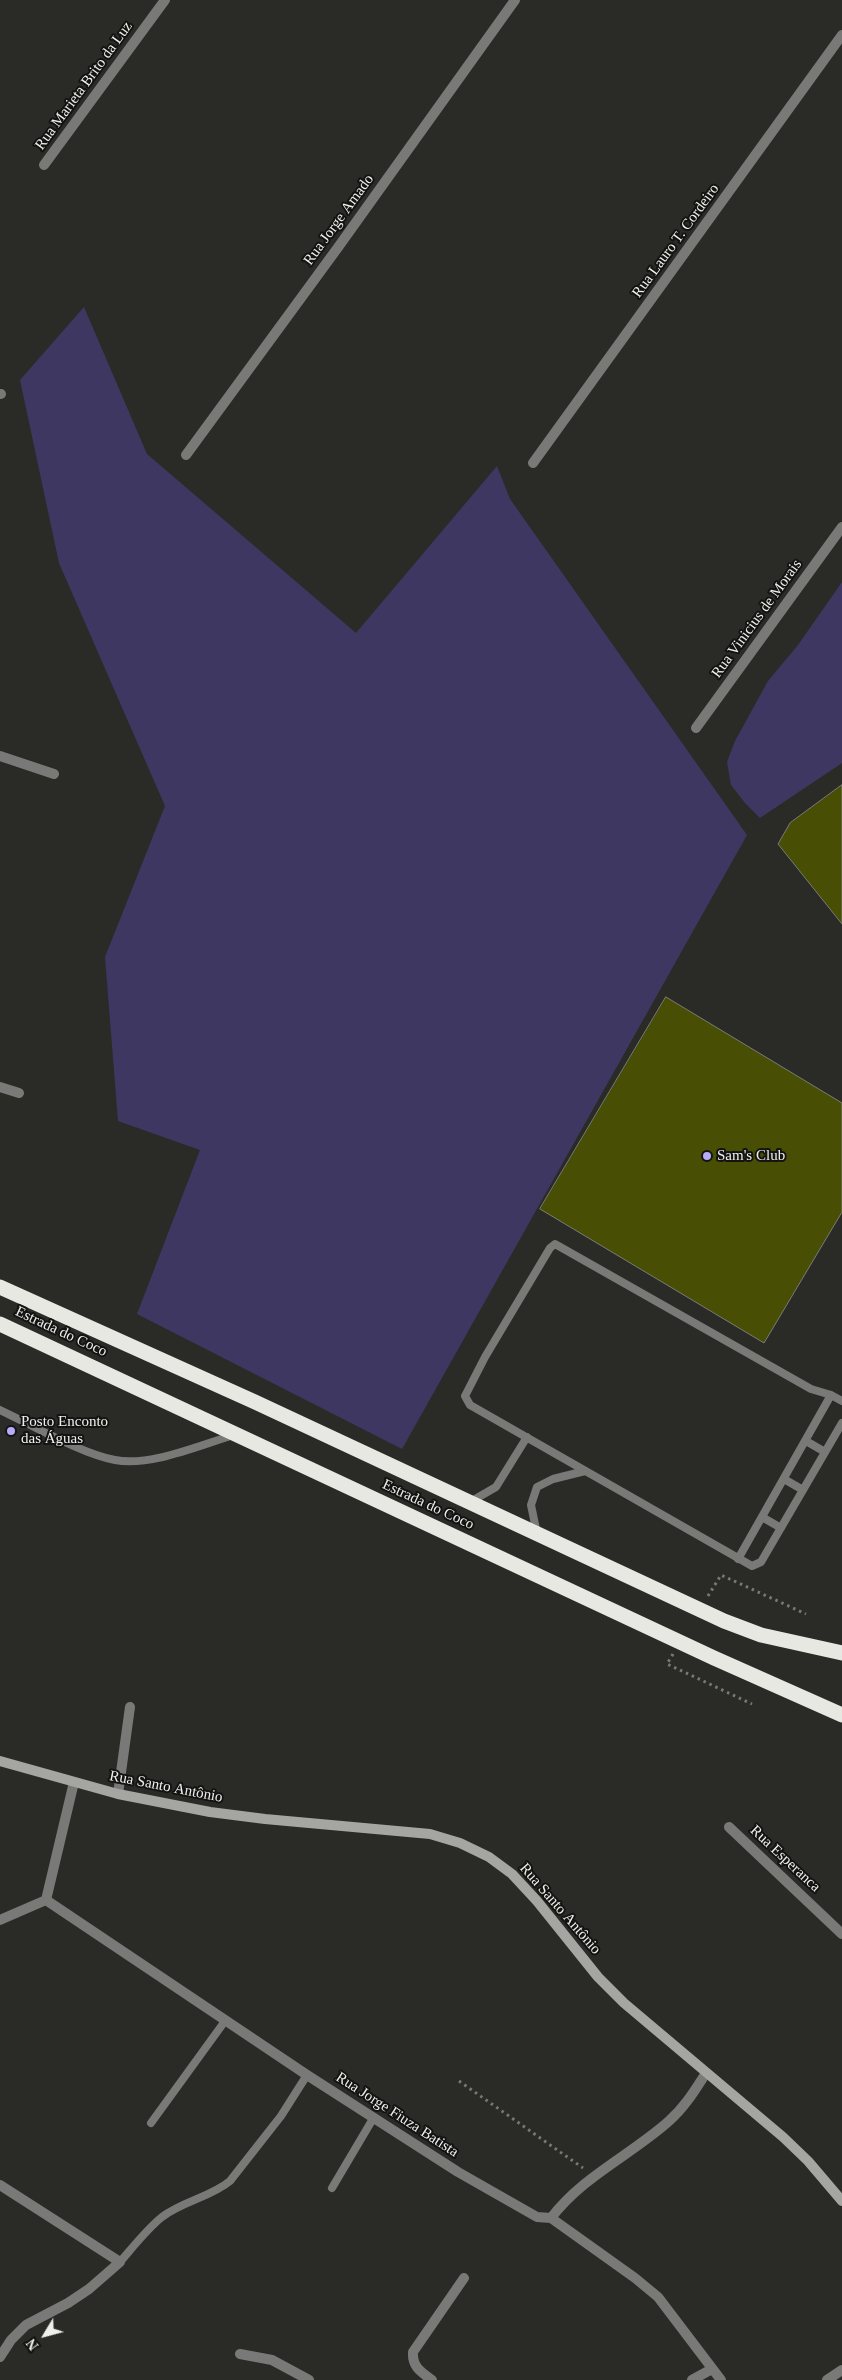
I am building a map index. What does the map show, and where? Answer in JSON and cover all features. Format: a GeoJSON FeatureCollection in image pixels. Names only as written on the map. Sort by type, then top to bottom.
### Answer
{"type":"FeatureCollection","features":[{"type":"Feature","properties":{"kind":"highway","name":"Estrada do Coco"},"geometry":{"type":"LineString","coordinates":[[0,1287],[470,1502],[724,1621],[761,1635],[842,1653]]}},
{"type":"Feature","properties":{"kind":"highway","name":"Estrada do Coco"},"geometry":{"type":"LineString","coordinates":[[0,1324],[697,1650],[842,1715]]}},
{"type":"Feature","properties":{"kind":"street","name":"Rua Marieta Brito da Luz"},"geometry":{"type":"LineString","coordinates":[[44,165],[165,0]]}},
{"type":"Feature","properties":{"kind":"street","name":"Rua Jorge Amado"},"geometry":{"type":"LineString","coordinates":[[186,455],[334,254],[515,0]]}},
{"type":"Feature","properties":{"kind":"street","name":"Rua Lauro T. Cordeiro"},"geometry":{"type":"LineString","coordinates":[[533,463],[842,35]]}},
{"type":"Feature","properties":{"kind":"street","name":"Rua Vinicius de Morais"},"geometry":{"type":"LineString","coordinates":[[696,728],[842,528]]}},
{"type":"Feature","properties":{"kind":"street"},"geometry":{"type":"LineString","coordinates":[[0,756],[54,774]]}},
{"type":"Feature","properties":{"kind":"street"},"geometry":{"type":"LineString","coordinates":[[0,1087],[19,1093]]}},
{"type":"Feature","properties":{"kind":"street"},"geometry":{"type":"LineString","coordinates":[[118,1794],[130,1707]]}},
{"type":"Feature","properties":{"kind":"street","name":"Rua Santo Antônio"},"geometry":{"type":"LineString","coordinates":[[0,1761],[118,1794],[210,1812],[265,1820],[430,1834],[460,1843],[489,1857],[512,1874],[538,1901],[598,1977],[657,2032],[783,2137],[842,2201]]}},
{"type":"Feature","properties":{"kind":"street"},"geometry":{"type":"LineString","coordinates":[[0,1920],[46,1900],[74,1782]]}},
{"type":"Feature","properties":{"kind":"street","name":"Rua Esperanca"},"geometry":{"type":"LineString","coordinates":[[729,1828],[842,1934]]}},
{"type":"Feature","properties":{"kind":"street","name":"Rua Jorge Fiuza Batista"},"geometry":{"type":"LineString","coordinates":[[46,1900],[225,2021],[458,2172],[537,2217],[551,2218],[635,2278],[658,2297],[721,2380]]}},
{"type":"Feature","properties":{"kind":"street"},"geometry":{"type":"LineString","coordinates":[[551,2218],[575,2191],[593,2175],[669,2122],[692,2096],[706,2072]]}},
{"type":"Feature","properties":{"kind":"street"},"geometry":{"type":"LineString","coordinates":[[0,2185],[120,2262],[89,2289],[68,2303],[26,2325],[11,2340],[0,2357]]}},
{"type":"Feature","properties":{"kind":"street"},"geometry":{"type":"LineString","coordinates":[[432,2380],[418,2370],[412,2362],[412,2352],[464,2278]]}},
{"type":"Feature","properties":{"kind":"street"},"geometry":{"type":"LineString","coordinates":[[240,2354],[272,2360],[309,2380]]}},
{"type":"Feature","properties":{"kind":"street"},"geometry":{"type":"LineString","coordinates":[[692,2380],[712,2369]]}},
{"type":"Feature","properties":{"kind":"street"},"geometry":{"type":"LineString","coordinates":[[827,2380],[842,2370]]}},
{"type":"Feature","properties":{"kind":"lane"},"geometry":{"type":"LineString","coordinates":[[842,1401],[831,1395],[811,1389],[555,1244],[550,1248],[480,1366],[466,1396],[470,1404],[752,1566],[761,1562],[842,1423]]}},
{"type":"Feature","properties":{"kind":"lane"},"geometry":{"type":"LineString","coordinates":[[738,1559],[831,1395]]}},
{"type":"Feature","properties":{"kind":"lane"},"geometry":{"type":"LineString","coordinates":[[0,1410],[84,1449],[116,1460],[142,1460],[170,1455],[238,1434]]}},
{"type":"Feature","properties":{"kind":"lane"},"geometry":{"type":"LineString","coordinates":[[470,1502],[496,1487],[527,1437]]}},
{"type":"Feature","properties":{"kind":"lane"},"geometry":{"type":"LineString","coordinates":[[806,1441],[825,1452]]}},
{"type":"Feature","properties":{"kind":"lane"},"geometry":{"type":"LineString","coordinates":[[537,1534],[532,1505],[537,1487],[553,1479],[585,1470]]}},
{"type":"Feature","properties":{"kind":"lane"},"geometry":{"type":"LineString","coordinates":[[784,1479],[803,1490]]}},
{"type":"Feature","properties":{"kind":"lane"},"geometry":{"type":"LineString","coordinates":[[762,1517],[781,1528]]}},
{"type":"Feature","properties":{"kind":"lane"},"geometry":{"type":"LineString","coordinates":[[151,2123],[225,2021]]}},
{"type":"Feature","properties":{"kind":"lane"},"geometry":{"type":"LineString","coordinates":[[120,2262],[162,2217],[188,2202],[220,2190],[230,2181],[281,2116],[307,2074]]}},
{"type":"Feature","properties":{"kind":"lane"},"geometry":{"type":"LineString","coordinates":[[332,2188],[374,2117]]}},
{"type":"Feature","properties":{"kind":"path"},"geometry":{"type":"LineString","coordinates":[[459,2081],[559,2149],[593,2175]]}},
{"type":"Feature","properties":{"kind":"shaded area"},"geometry":{"type":"Polygon","coordinates":[[[84,307],[147,454],[356,633],[497,466],[510,499],[747,835],[402,1449],[137,1314],[200,1150],[118,1121],[105,957],[165,806],[59,563],[20,380],[84,307]]]}},
{"type":"Feature","properties":{"kind":"shaded area"},"geometry":{"type":"Polygon","coordinates":[[[842,582],[842,763],[760,818],[731,785],[727,762],[735,741],[768,681],[798,645],[842,582]]]}},
{"type":"Feature","properties":{"kind":"building"},"geometry":{"type":"Polygon","coordinates":[[[842,785],[842,924],[778,844],[790,823],[842,785]]]}},
{"type":"Feature","properties":{"kind":"building","name":"Sam's Club"},"geometry":{"type":"Polygon","coordinates":[[[666,997],[842,1103],[842,1212],[764,1343],[540,1209],[666,997]]]}},
{"type":"Feature","properties":{"kind":"place","name":"Sam's Club"},"geometry":{"type":"Point","coordinates":[707,1156]}},
{"type":"Feature","properties":{"kind":"place","name":"Posto Enconto das Águas"},"geometry":{"type":"Point","coordinates":[11,1431]}}]}
